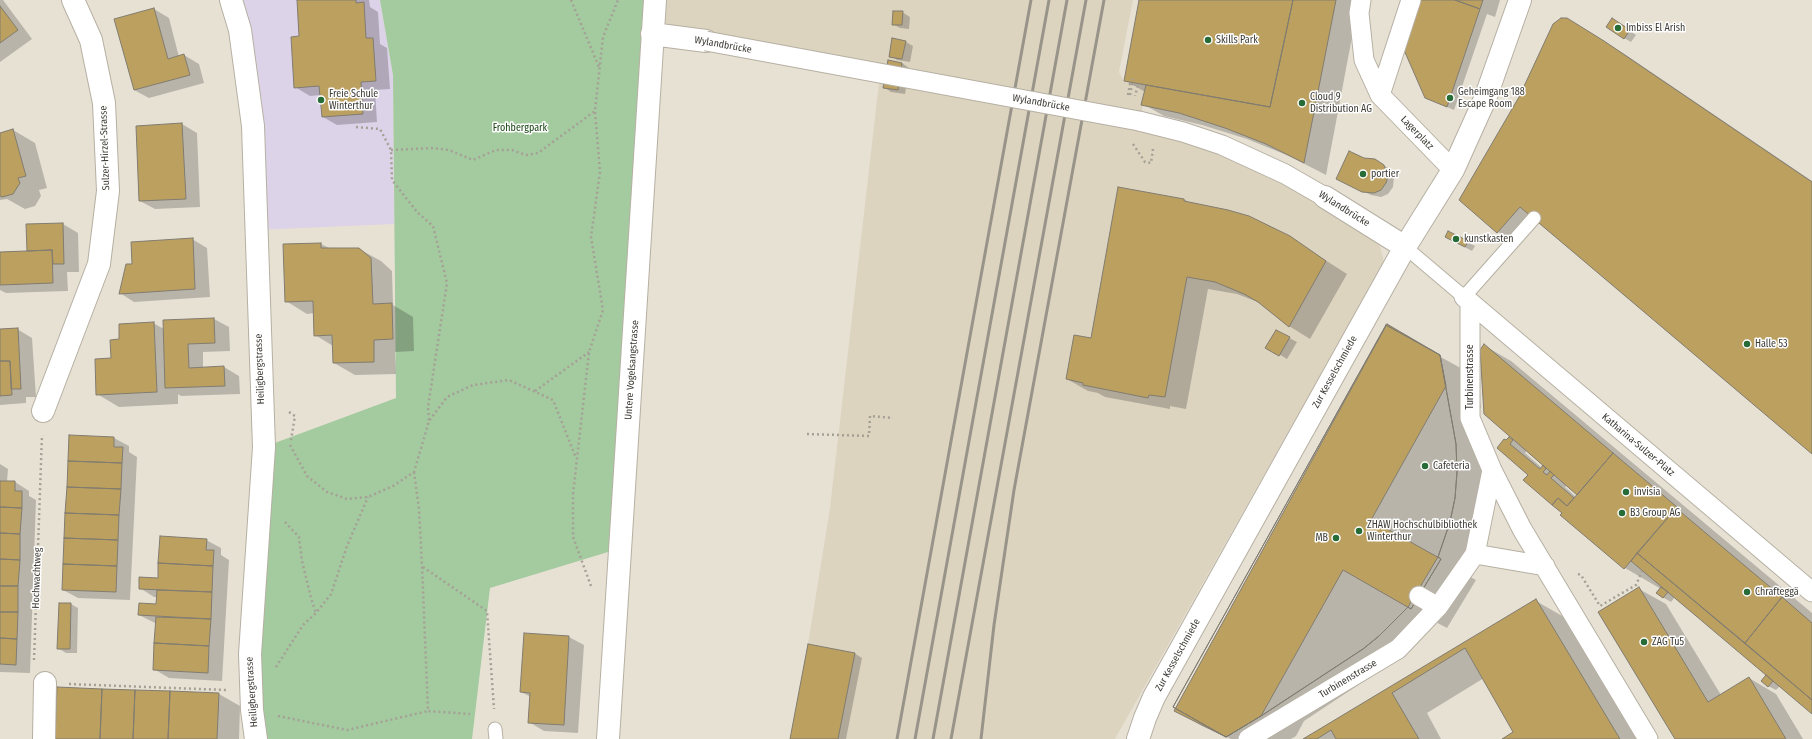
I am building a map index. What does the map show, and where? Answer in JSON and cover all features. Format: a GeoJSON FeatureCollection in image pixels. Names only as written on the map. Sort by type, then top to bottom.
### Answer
{"type":"FeatureCollection","features":[{"type":"Feature","properties":{"kind":"street","name":"Sulzer-Hirzel-Strasse"},"geometry":{"type":"LineString","coordinates":[[43,411],[99,264],[108,191],[104,103],[90,40],[73,0]]}},
{"type":"Feature","properties":{"kind":"street","name":"Heiligbergstrasse"},"geometry":{"type":"LineString","coordinates":[[231,0],[240,30],[253,126],[264,447],[250,654],[252,701],[256,739]]}},
{"type":"Feature","properties":{"kind":"street","name":"Untere Vogelsangstrasse"},"geometry":{"type":"LineString","coordinates":[[608,739],[655,0]]}},
{"type":"Feature","properties":{"kind":"street","name":"Lagerplatz"},"geometry":{"type":"LineString","coordinates":[[1361,0],[1359,13],[1364,60],[1380,95],[1453,170]]}},
{"type":"Feature","properties":{"kind":"street"},"geometry":{"type":"LineString","coordinates":[[1380,95],[1411,0]]}},
{"type":"Feature","properties":{"kind":"street","name":"Zur Kesselschmiede"},"geometry":{"type":"LineString","coordinates":[[1138,739],[1154,698],[1405,246],[1453,170],[1485,99],[1520,0]]}},
{"type":"Feature","properties":{"kind":"street","name":"Wylandbrücke"},"geometry":{"type":"LineString","coordinates":[[652,34],[706,41],[1139,121],[1183,132],[1229,148],[1285,174],[1405,246]]}},
{"type":"Feature","properties":{"kind":"street","name":"Turbinenstrasse"},"geometry":{"type":"LineString","coordinates":[[1467,300],[1470,418],[1492,470],[1522,529],[1648,739]]}},
{"type":"Feature","properties":{"kind":"street","name":"Katharina-Sulzer-Platz"},"geometry":{"type":"LineString","coordinates":[[1467,300],[1812,592]]}},
{"type":"Feature","properties":{"kind":"street","name":"Turbinenstrasse"},"geometry":{"type":"LineString","coordinates":[[1248,739],[1398,649],[1438,607],[1475,554],[1492,470]]}},
{"type":"Feature","properties":{"kind":"street"},"geometry":{"type":"LineString","coordinates":[[1475,554],[1545,566]]}},
{"type":"Feature","properties":{"kind":"street"},"geometry":{"type":"LineString","coordinates":[[1419,596],[1438,607]]}},
{"type":"Feature","properties":{"kind":"street"},"geometry":{"type":"LineString","coordinates":[[44,739],[45,683]]}},
{"type":"Feature","properties":{"kind":"lane"},"geometry":{"type":"LineString","coordinates":[[1467,300],[1534,218]]}},
{"type":"Feature","properties":{"kind":"lane","name":"Katharina-Sulzer-Platz"},"geometry":{"type":"LineString","coordinates":[[1405,246],[1467,300]]}},
{"type":"Feature","properties":{"kind":"path"},"geometry":{"type":"LineString","coordinates":[[571,0],[599,68]]}},
{"type":"Feature","properties":{"kind":"path"},"geometry":{"type":"LineString","coordinates":[[593,592],[573,537],[573,494],[589,352],[602,310],[591,237],[600,172],[594,111],[603,36],[618,0]]}},
{"type":"Feature","properties":{"kind":"path"},"geometry":{"type":"LineString","coordinates":[[1128,97],[1130,84],[1138,85],[1135,98],[1129,97],[1130,91],[1132,85],[1133,79]]}},
{"type":"Feature","properties":{"kind":"path"},"geometry":{"type":"LineString","coordinates":[[391,150],[431,148],[449,150],[473,160],[496,150],[512,150],[526,155],[538,154],[594,111]]}},
{"type":"Feature","properties":{"kind":"path"},"geometry":{"type":"LineString","coordinates":[[356,127],[380,128],[391,150],[392,180],[417,212],[433,226],[447,283],[428,406],[430,421]]}},
{"type":"Feature","properties":{"kind":"path"},"geometry":{"type":"LineString","coordinates":[[1145,162],[1151,163],[1153,153]]}},
{"type":"Feature","properties":{"kind":"path"},"geometry":{"type":"LineString","coordinates":[[535,391],[589,352]]}},
{"type":"Feature","properties":{"kind":"path"},"geometry":{"type":"LineString","coordinates":[[428,711],[419,509],[414,472],[430,421],[447,397],[473,385],[509,380],[553,400],[576,458]]}},
{"type":"Feature","properties":{"kind":"path"},"geometry":{"type":"LineString","coordinates":[[261,392],[295,416],[290,445],[287,450]]}},
{"type":"Feature","properties":{"kind":"path","name":"Hochwachtweg"},"geometry":{"type":"LineString","coordinates":[[43,411],[34,674],[45,683]]}},
{"type":"Feature","properties":{"kind":"path"},"geometry":{"type":"LineString","coordinates":[[808,434],[869,436],[870,416],[893,418]]}},
{"type":"Feature","properties":{"kind":"path"},"geometry":{"type":"LineString","coordinates":[[290,445],[307,476],[328,492],[347,499],[368,497],[393,486],[414,472]]}},
{"type":"Feature","properties":{"kind":"path"},"geometry":{"type":"LineString","coordinates":[[272,674],[303,625],[316,613],[331,594],[347,546],[368,497]]}},
{"type":"Feature","properties":{"kind":"path"},"geometry":{"type":"LineString","coordinates":[[280,516],[299,537],[302,561],[316,613]]}},
{"type":"Feature","properties":{"kind":"path"},"geometry":{"type":"LineString","coordinates":[[422,566],[487,611],[495,734]]}},
{"type":"Feature","properties":{"kind":"path"},"geometry":{"type":"LineString","coordinates":[[1545,566],[1581,575],[1600,606],[1636,585],[1642,571]]}},
{"type":"Feature","properties":{"kind":"path"},"geometry":{"type":"LineString","coordinates":[[45,683],[252,701],[347,730],[428,711],[470,714]]}},
{"type":"Feature","properties":{"kind":"shaded area","name":"Freie Schule Winterthur"},"geometry":{"type":"Polygon","coordinates":[[[231,0],[380,0],[393,75],[394,224],[256,230],[231,0]]]}},
{"type":"Feature","properties":{"kind":"shaded area"},"geometry":{"type":"Polygon","coordinates":[[[655,0],[1133,0],[1119,72],[1124,81],[1146,85],[1139,129],[1212,150],[1283,183],[1368,236],[1380,246],[1384,262],[1115,739],[838,739],[855,653],[808,644],[830,508],[880,74],[652,34],[655,0]]]}},
{"type":"Feature","properties":{"kind":"green space","name":"Frohbergpark"},"geometry":{"type":"Polygon","coordinates":[[[380,0],[655,0],[621,548],[490,588],[472,739],[256,739],[264,447],[396,398],[393,75],[380,0]]]}},
{"type":"Feature","properties":{"kind":"building","name":"Freie Schule Winterthur"},"geometry":{"type":"Polygon","coordinates":[[[297,0],[356,0],[356,3],[364,2],[366,38],[373,38],[376,81],[361,82],[363,114],[322,117],[319,86],[294,88],[291,37],[299,36],[297,0]]]}},
{"type":"Feature","properties":{"kind":"building","name":"Skills Park"},"geometry":{"type":"Polygon","coordinates":[[[1139,0],[1293,0],[1270,107],[1124,81],[1139,0]]]}},
{"type":"Feature","properties":{"kind":"building"},"geometry":{"type":"Polygon","coordinates":[[[1293,0],[1336,0],[1304,163],[1266,144],[1225,128],[1179,113],[1141,105],[1146,85],[1270,107],[1293,0]]]}},
{"type":"Feature","properties":{"kind":"building"},"geometry":{"type":"Polygon","coordinates":[[[1421,0],[1455,0],[1480,9],[1447,107],[1425,98],[1404,50],[1421,0]]]}},
{"type":"Feature","properties":{"kind":"building"},"geometry":{"type":"Polygon","coordinates":[[[1455,0],[1483,0],[1480,9],[1455,0]]]}},
{"type":"Feature","properties":{"kind":"building"},"geometry":{"type":"Polygon","coordinates":[[[0,6],[18,30],[0,43],[0,6]]]}},
{"type":"Feature","properties":{"kind":"building"},"geometry":{"type":"Polygon","coordinates":[[[154,8],[168,59],[184,54],[190,75],[134,90],[114,19],[154,8]]]}},
{"type":"Feature","properties":{"kind":"building"},"geometry":{"type":"Polygon","coordinates":[[[893,11],[903,11],[902,25],[892,25],[893,11]]]}},
{"type":"Feature","properties":{"kind":"building","name":"Halle 53"},"geometry":{"type":"Polygon","coordinates":[[[1561,18],[1567,18],[1604,41],[1812,182],[1812,454],[1520,207],[1497,233],[1459,200],[1519,97],[1553,24],[1561,18]]]}},
{"type":"Feature","properties":{"kind":"building","name":"Imbiss El Arish"},"geometry":{"type":"Polygon","coordinates":[[[1612,18],[1630,30],[1624,39],[1606,27],[1612,18]]]}},
{"type":"Feature","properties":{"kind":"building"},"geometry":{"type":"Polygon","coordinates":[[[892,38],[906,41],[902,59],[889,57],[892,38]]]}},
{"type":"Feature","properties":{"kind":"building"},"geometry":{"type":"Polygon","coordinates":[[[888,60],[902,63],[898,90],[883,88],[888,60]]]}},
{"type":"Feature","properties":{"kind":"building"},"geometry":{"type":"Polygon","coordinates":[[[182,123],[186,199],[139,201],[136,126],[182,123]]]}},
{"type":"Feature","properties":{"kind":"building"},"geometry":{"type":"Polygon","coordinates":[[[13,129],[26,176],[18,178],[20,183],[13,194],[2,197],[0,196],[0,133],[13,129]]]}},
{"type":"Feature","properties":{"kind":"building","name":"portier"},"geometry":{"type":"Polygon","coordinates":[[[1349,151],[1364,158],[1375,159],[1384,165],[1388,176],[1386,183],[1381,190],[1374,193],[1362,192],[1336,179],[1349,151]]]}},
{"type":"Feature","properties":{"kind":"building"},"geometry":{"type":"Polygon","coordinates":[[[1118,187],[1184,199],[1184,201],[1249,216],[1290,236],[1326,261],[1289,327],[1258,302],[1244,294],[1215,282],[1187,277],[1165,397],[1149,395],[1148,398],[1083,385],[1083,383],[1066,379],[1074,335],[1091,338],[1118,187]]]}},
{"type":"Feature","properties":{"kind":"building"},"geometry":{"type":"Polygon","coordinates":[[[63,223],[64,264],[53,264],[52,250],[27,251],[26,224],[63,223]]]}},
{"type":"Feature","properties":{"kind":"building","name":"kunstkasten"},"geometry":{"type":"Polygon","coordinates":[[[1448,231],[1468,241],[1465,247],[1445,237],[1448,231]]]}},
{"type":"Feature","properties":{"kind":"building"},"geometry":{"type":"Polygon","coordinates":[[[193,238],[195,289],[119,294],[126,264],[132,264],[131,242],[193,238]]]}},
{"type":"Feature","properties":{"kind":"building"},"geometry":{"type":"Polygon","coordinates":[[[321,243],[321,248],[359,248],[371,258],[373,304],[392,303],[393,339],[374,340],[374,362],[333,363],[332,335],[314,336],[313,301],[285,302],[283,244],[321,243]]]}},
{"type":"Feature","properties":{"kind":"building"},"geometry":{"type":"Polygon","coordinates":[[[52,250],[53,283],[0,285],[0,252],[52,250]]]}},
{"type":"Feature","properties":{"kind":"building"},"geometry":{"type":"Polygon","coordinates":[[[214,318],[215,343],[188,344],[189,368],[224,366],[225,386],[165,388],[163,320],[214,318]]]}},
{"type":"Feature","properties":{"kind":"building"},"geometry":{"type":"Polygon","coordinates":[[[154,322],[157,392],[96,395],[95,359],[111,358],[110,340],[119,339],[119,324],[154,322]]]}},
{"type":"Feature","properties":{"kind":"building","name":"ZHAW Hochschulbibliothek Winterthur"},"geometry":{"type":"Polygon","coordinates":[[[1387,324],[1440,355],[1456,444],[1457,472],[1455,498],[1450,522],[1438,557],[1408,607],[1379,636],[1363,649],[1261,716],[1226,737],[1174,711],[1387,324]]]}},
{"type":"Feature","properties":{"kind":"building","name":"ZHAW Hochschulbibliothek Winterthur"},"geometry":{"type":"Polygon","coordinates":[[[1386,325],[1440,355],[1456,444],[1457,472],[1455,498],[1450,522],[1438,557],[1441,559],[1411,609],[1408,607],[1379,636],[1363,649],[1261,716],[1226,737],[1173,707],[1386,325]]]}},
{"type":"Feature","properties":{"kind":"building","name":"ZHAW Hochschulbibliothek Winterthur"},"geometry":{"type":"Polygon","coordinates":[[[1386,325],[1440,355],[1446,386],[1371,520],[1441,559],[1411,609],[1343,570],[1261,716],[1226,737],[1173,707],[1386,325]]]}},
{"type":"Feature","properties":{"kind":"building"},"geometry":{"type":"Polygon","coordinates":[[[18,328],[21,389],[11,389],[10,361],[0,361],[0,329],[18,328]]]}},
{"type":"Feature","properties":{"kind":"building"},"geometry":{"type":"Polygon","coordinates":[[[1276,330],[1290,337],[1279,356],[1265,348],[1276,330]]]}},
{"type":"Feature","properties":{"kind":"building"},"geometry":{"type":"Polygon","coordinates":[[[1484,344],[1613,453],[1577,495],[1484,414],[1480,350],[1484,344]]]}},
{"type":"Feature","properties":{"kind":"building"},"geometry":{"type":"Polygon","coordinates":[[[0,361],[10,361],[12,395],[0,396],[0,361]]]}},
{"type":"Feature","properties":{"kind":"building"},"geometry":{"type":"Polygon","coordinates":[[[69,435],[114,437],[114,447],[123,447],[122,463],[68,461],[69,435]]]}},
{"type":"Feature","properties":{"kind":"building"},"geometry":{"type":"Polygon","coordinates":[[[1509,437],[1513,440],[1510,444],[1540,469],[1543,465],[1546,469],[1543,472],[1547,475],[1550,471],[1554,475],[1551,478],[1574,498],[1567,506],[1558,498],[1552,505],[1523,480],[1528,475],[1497,448],[1504,439],[1506,440],[1509,437]]]}},
{"type":"Feature","properties":{"kind":"building"},"geometry":{"type":"Polygon","coordinates":[[[1613,453],[1677,507],[1624,569],[1560,515],[1562,513],[1552,505],[1558,498],[1567,506],[1613,453]]]}},
{"type":"Feature","properties":{"kind":"building"},"geometry":{"type":"Polygon","coordinates":[[[68,461],[122,463],[121,489],[67,487],[68,461]]]}},
{"type":"Feature","properties":{"kind":"building"},"geometry":{"type":"Polygon","coordinates":[[[0,481],[15,481],[15,491],[22,491],[22,508],[0,507],[0,481]]]}},
{"type":"Feature","properties":{"kind":"building"},"geometry":{"type":"Polygon","coordinates":[[[67,487],[121,489],[119,515],[65,513],[67,487]]]}},
{"type":"Feature","properties":{"kind":"building"},"geometry":{"type":"Polygon","coordinates":[[[0,507],[22,508],[20,534],[0,533],[0,507]]]}},
{"type":"Feature","properties":{"kind":"building"},"geometry":{"type":"Polygon","coordinates":[[[1676,508],[1782,597],[1745,643],[1637,553],[1676,508]]]}},
{"type":"Feature","properties":{"kind":"building"},"geometry":{"type":"Polygon","coordinates":[[[65,513],[119,515],[118,540],[64,538],[65,513]]]}},
{"type":"Feature","properties":{"kind":"building"},"geometry":{"type":"Polygon","coordinates":[[[0,533],[20,534],[20,560],[0,559],[0,533]]]}},
{"type":"Feature","properties":{"kind":"building"},"geometry":{"type":"Polygon","coordinates":[[[160,536],[207,539],[206,550],[214,550],[213,566],[158,563],[160,536]]]}},
{"type":"Feature","properties":{"kind":"building"},"geometry":{"type":"Polygon","coordinates":[[[64,538],[118,540],[117,566],[63,564],[64,538]]]}},
{"type":"Feature","properties":{"kind":"building"},"geometry":{"type":"Polygon","coordinates":[[[1637,553],[1812,700],[1812,714],[1631,561],[1637,553]]]}},
{"type":"Feature","properties":{"kind":"building"},"geometry":{"type":"Polygon","coordinates":[[[0,559],[20,560],[18,586],[0,586],[0,559]]]}},
{"type":"Feature","properties":{"kind":"building"},"geometry":{"type":"Polygon","coordinates":[[[158,563],[213,566],[212,592],[139,589],[139,577],[158,578],[158,563]]]}},
{"type":"Feature","properties":{"kind":"building"},"geometry":{"type":"Polygon","coordinates":[[[63,564],[117,566],[116,592],[62,590],[63,564]]]}},
{"type":"Feature","properties":{"kind":"building"},"geometry":{"type":"Polygon","coordinates":[[[0,586],[18,586],[18,612],[0,612],[0,586]]]}},
{"type":"Feature","properties":{"kind":"building","name":"ZAG Tu5"},"geometry":{"type":"Polygon","coordinates":[[[1639,587],[1708,702],[1749,677],[1786,739],[1675,739],[1598,612],[1639,587]]]}},
{"type":"Feature","properties":{"kind":"building"},"geometry":{"type":"Polygon","coordinates":[[[1661,587],[1668,592],[1663,598],[1656,593],[1661,587]]]}},
{"type":"Feature","properties":{"kind":"building"},"geometry":{"type":"Polygon","coordinates":[[[157,590],[212,592],[211,619],[138,615],[139,603],[156,604],[157,590]]]}},
{"type":"Feature","properties":{"kind":"building"},"geometry":{"type":"Polygon","coordinates":[[[1782,597],[1812,623],[1812,700],[1745,643],[1782,597]]]}},
{"type":"Feature","properties":{"kind":"building"},"geometry":{"type":"Polygon","coordinates":[[[1536,599],[1620,739],[1502,739],[1513,732],[1465,648],[1392,693],[1419,739],[1336,739],[1331,730],[1317,739],[1303,739],[1536,599]]]}},
{"type":"Feature","properties":{"kind":"building"},"geometry":{"type":"Polygon","coordinates":[[[59,603],[71,603],[70,649],[57,649],[59,603]]]}},
{"type":"Feature","properties":{"kind":"building"},"geometry":{"type":"Polygon","coordinates":[[[0,612],[18,612],[17,639],[0,638],[0,612]]]}},
{"type":"Feature","properties":{"kind":"building"},"geometry":{"type":"Polygon","coordinates":[[[156,617],[211,619],[209,646],[154,643],[156,617]]]}},
{"type":"Feature","properties":{"kind":"building"},"geometry":{"type":"Polygon","coordinates":[[[524,633],[569,636],[564,725],[528,723],[530,693],[520,692],[524,633]]]}},
{"type":"Feature","properties":{"kind":"building"},"geometry":{"type":"Polygon","coordinates":[[[0,638],[17,639],[16,665],[0,664],[0,638]]]}},
{"type":"Feature","properties":{"kind":"building"},"geometry":{"type":"Polygon","coordinates":[[[154,643],[209,646],[208,673],[153,670],[154,643]]]}},
{"type":"Feature","properties":{"kind":"building"},"geometry":{"type":"Polygon","coordinates":[[[808,644],[855,653],[838,739],[790,739],[808,644]]]}},
{"type":"Feature","properties":{"kind":"building"},"geometry":{"type":"Polygon","coordinates":[[[1766,675],[1773,681],[1768,687],[1761,681],[1766,675]]]}},
{"type":"Feature","properties":{"kind":"building"},"geometry":{"type":"Polygon","coordinates":[[[57,687],[102,689],[100,739],[55,739],[57,687]]]}},
{"type":"Feature","properties":{"kind":"building"},"geometry":{"type":"Polygon","coordinates":[[[102,689],[135,690],[133,739],[100,739],[102,689]]]}},
{"type":"Feature","properties":{"kind":"building"},"geometry":{"type":"Polygon","coordinates":[[[135,690],[170,691],[168,739],[133,739],[135,690]]]}},
{"type":"Feature","properties":{"kind":"building"},"geometry":{"type":"Polygon","coordinates":[[[170,691],[219,693],[217,739],[168,739],[170,691]]]}},
{"type":"Feature","properties":{"kind":"railway"},"geometry":{"type":"LineString","coordinates":[[897,739],[1031,0]]}},
{"type":"Feature","properties":{"kind":"railway"},"geometry":{"type":"LineString","coordinates":[[915,739],[1049,0]]}},
{"type":"Feature","properties":{"kind":"railway"},"geometry":{"type":"LineString","coordinates":[[933,739],[1067,0]]}},
{"type":"Feature","properties":{"kind":"railway"},"geometry":{"type":"LineString","coordinates":[[951,739],[1086,0]]}},
{"type":"Feature","properties":{"kind":"railway"},"geometry":{"type":"LineString","coordinates":[[981,739],[994,625],[1014,490],[1104,0]]}},
{"type":"Feature","properties":{"kind":"place","name":"Imbiss El Arish"},"geometry":{"type":"Point","coordinates":[1618,28]}},
{"type":"Feature","properties":{"kind":"place","name":"Skills Park"},"geometry":{"type":"Point","coordinates":[1208,40]}},
{"type":"Feature","properties":{"kind":"place","name":"Geheimgang 188 Escape Room"},"geometry":{"type":"Point","coordinates":[1450,98]}},
{"type":"Feature","properties":{"kind":"place","name":"Freie Schule Winterthur"},"geometry":{"type":"Point","coordinates":[321,100]}},
{"type":"Feature","properties":{"kind":"place","name":"Cloud 9 Distribution AG"},"geometry":{"type":"Point","coordinates":[1302,103]}},
{"type":"Feature","properties":{"kind":"place","name":"portier"},"geometry":{"type":"Point","coordinates":[1363,174]}},
{"type":"Feature","properties":{"kind":"place","name":"kunstkasten"},"geometry":{"type":"Point","coordinates":[1456,239]}},
{"type":"Feature","properties":{"kind":"place","name":"Halle 53"},"geometry":{"type":"Point","coordinates":[1747,344]}},
{"type":"Feature","properties":{"kind":"place","name":"Cafeteria"},"geometry":{"type":"Point","coordinates":[1425,466]}},
{"type":"Feature","properties":{"kind":"place","name":"invisia"},"geometry":{"type":"Point","coordinates":[1626,492]}},
{"type":"Feature","properties":{"kind":"place","name":"B3 Group AG"},"geometry":{"type":"Point","coordinates":[1622,513]}},
{"type":"Feature","properties":{"kind":"place","name":"ZHAW Hochschulbibliothek Winterthur"},"geometry":{"type":"Point","coordinates":[1359,531]}},
{"type":"Feature","properties":{"kind":"place","name":"MB"},"geometry":{"type":"Point","coordinates":[1336,538]}},
{"type":"Feature","properties":{"kind":"place","name":"Chrafteggä"},"geometry":{"type":"Point","coordinates":[1747,592]}},
{"type":"Feature","properties":{"kind":"place","name":"ZAG Tu5"},"geometry":{"type":"Point","coordinates":[1644,642]}}]}
